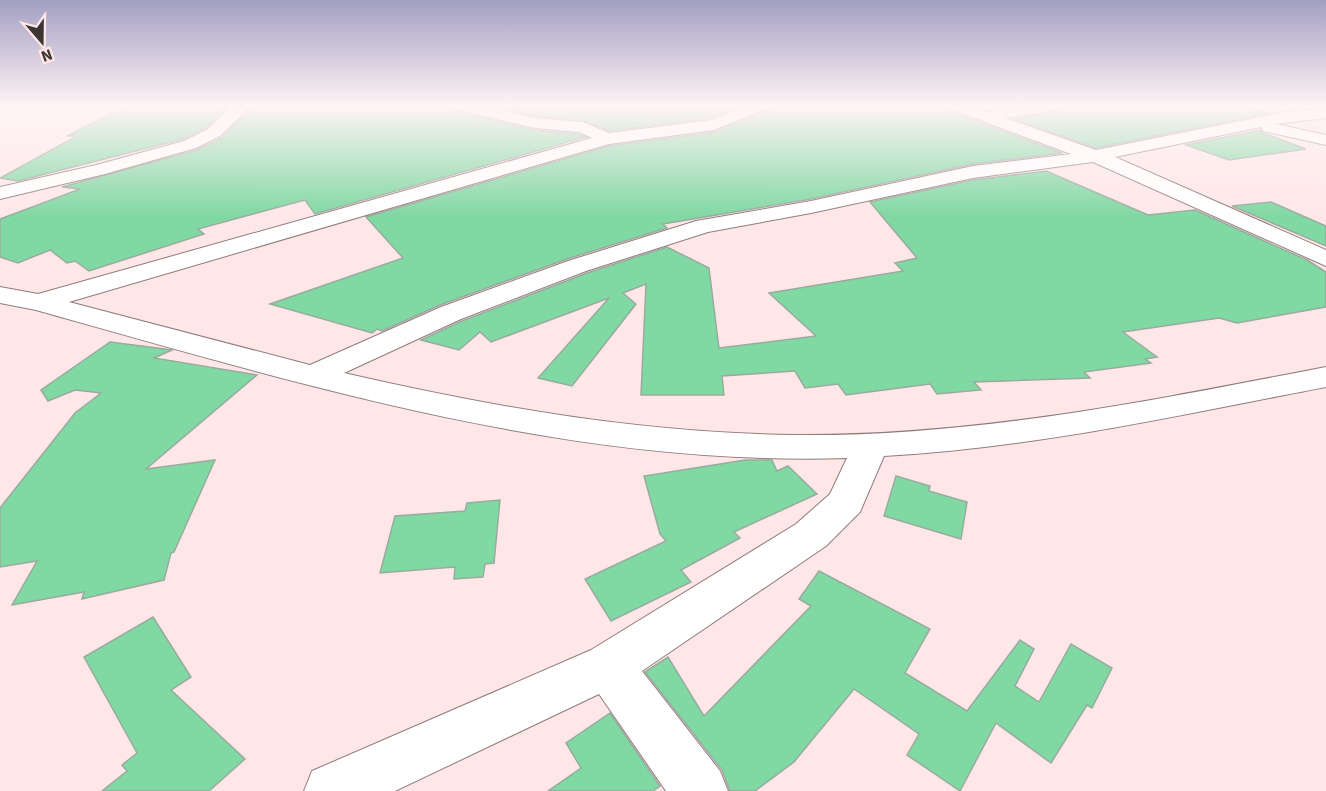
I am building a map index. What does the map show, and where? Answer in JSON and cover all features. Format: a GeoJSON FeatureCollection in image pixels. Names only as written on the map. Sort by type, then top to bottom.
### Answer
{"type":"FeatureCollection","features":[{"type":"Feature","properties":{"kind":"street"},"geometry":{"type":"LineString","coordinates":[[0,193],[88,173],[191,143]]}},
{"type":"Feature","properties":{"kind":"street"},"geometry":{"type":"LineString","coordinates":[[39,302],[593,143]]}},
{"type":"Feature","properties":{"kind":"street"},"geometry":{"type":"LineString","coordinates":[[1058,143],[1162,184],[1326,259]]}},
{"type":"Feature","properties":{"kind":"street"},"geometry":{"type":"LineString","coordinates":[[312,376],[451,313],[577,266],[704,226],[811,207],[973,172],[1095,156],[1158,143]]}},
{"type":"Feature","properties":{"kind":"street"},"geometry":{"type":"LineString","coordinates":[[0,295],[39,302],[312,376],[539,425],[702,443],[792,447],[872,445],[977,436],[1069,426],[1326,377]]}},
{"type":"Feature","properties":{"kind":"street"},"geometry":{"type":"LineString","coordinates":[[332,791],[608,666],[811,535],[846,502],[872,445]]}},
{"type":"Feature","properties":{"kind":"street"},"geometry":{"type":"LineString","coordinates":[[608,666],[700,791]]}},
{"type":"Feature","properties":{"kind":"building"},"geometry":{"type":"Polygon","coordinates":[[[64,143],[168,143],[18,181],[0,178],[64,143]]]}},
{"type":"Feature","properties":{"kind":"building"},"geometry":{"type":"Polygon","coordinates":[[[212,143],[565,143],[315,214],[305,200],[198,229],[204,234],[89,271],[75,261],[67,263],[50,250],[18,263],[0,257],[0,219],[80,189],[62,187],[197,150],[212,143]]]}},
{"type":"Feature","properties":{"kind":"building"},"geometry":{"type":"Polygon","coordinates":[[[632,143],[1035,143],[1062,153],[973,164],[811,199],[663,224],[667,228],[567,259],[440,305],[382,331],[377,329],[372,333],[270,304],[403,258],[366,217],[609,146],[632,143]]]}},
{"type":"Feature","properties":{"kind":"building"},"geometry":{"type":"Polygon","coordinates":[[[1082,143],[1121,143],[1096,148],[1082,143]]]}},
{"type":"Feature","properties":{"kind":"building"},"geometry":{"type":"Polygon","coordinates":[[[1196,143],[1290,143],[1306,149],[1229,160],[1186,145],[1196,143]]]}},
{"type":"Feature","properties":{"kind":"building"},"geometry":{"type":"Polygon","coordinates":[[[1046,171],[1148,215],[1195,210],[1307,260],[1326,272],[1326,307],[1237,323],[1219,318],[1123,332],[1157,357],[1145,359],[1151,363],[1084,372],[1090,378],[974,382],[981,390],[937,394],[930,384],[846,395],[838,384],[805,388],[795,371],[722,376],[724,395],[641,395],[646,284],[623,293],[636,304],[572,386],[538,378],[609,298],[491,342],[480,332],[459,350],[421,340],[462,321],[587,273],[667,247],[709,268],[719,348],[816,336],[769,293],[903,271],[895,263],[917,258],[870,202],[973,180],[1046,171]]]}},
{"type":"Feature","properties":{"kind":"building"},"geometry":{"type":"Polygon","coordinates":[[[1271,202],[1326,226],[1326,246],[1232,206],[1271,202]]]}},
{"type":"Feature","properties":{"kind":"building"},"geometry":{"type":"Polygon","coordinates":[[[110,342],[172,350],[154,358],[257,375],[146,469],[215,460],[174,552],[171,553],[164,580],[82,599],[84,592],[12,605],[37,561],[0,567],[0,508],[75,413],[101,393],[75,390],[48,401],[41,390],[110,342]]]}},
{"type":"Feature","properties":{"kind":"building"},"geometry":{"type":"Polygon","coordinates":[[[745,460],[772,460],[777,471],[788,466],[817,494],[734,532],[740,538],[681,570],[691,582],[611,621],[585,579],[666,541],[660,534],[644,476],[745,460]]]}},
{"type":"Feature","properties":{"kind":"building"},"geometry":{"type":"Polygon","coordinates":[[[896,476],[930,486],[929,491],[967,502],[961,539],[884,516],[896,476]]]}},
{"type":"Feature","properties":{"kind":"building"},"geometry":{"type":"Polygon","coordinates":[[[500,500],[494,563],[485,564],[483,577],[454,579],[455,567],[380,573],[395,516],[465,511],[467,503],[500,500]]]}},
{"type":"Feature","properties":{"kind":"building"},"geometry":{"type":"Polygon","coordinates":[[[819,571],[930,629],[905,673],[967,711],[1020,640],[1034,649],[1015,686],[1039,702],[1071,644],[1112,668],[1092,708],[1087,705],[1051,763],[996,723],[960,791],[907,755],[919,734],[854,689],[794,762],[755,791],[730,791],[722,770],[645,672],[668,657],[704,716],[811,606],[799,599],[819,571]]]}},
{"type":"Feature","properties":{"kind":"building"},"geometry":{"type":"Polygon","coordinates":[[[153,617],[191,677],[171,690],[245,759],[209,791],[102,791],[127,771],[122,765],[137,753],[84,657],[153,617]]]}},
{"type":"Feature","properties":{"kind":"building"},"geometry":{"type":"Polygon","coordinates":[[[610,713],[660,786],[653,791],[548,791],[581,768],[566,743],[610,713]]]}}]}
